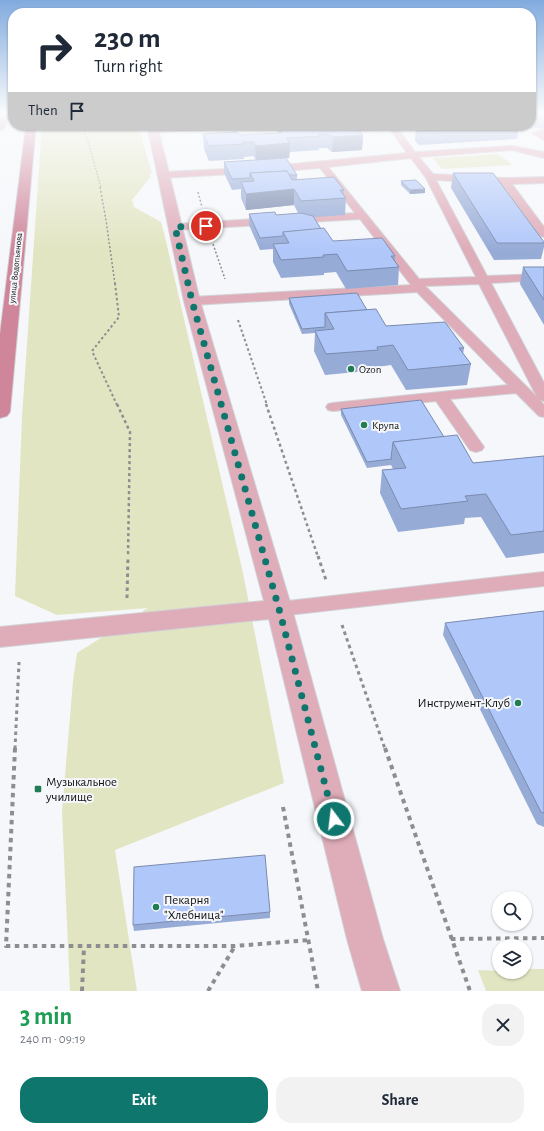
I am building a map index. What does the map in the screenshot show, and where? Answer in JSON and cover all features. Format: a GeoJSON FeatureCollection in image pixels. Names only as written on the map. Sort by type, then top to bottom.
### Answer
{"type":"FeatureCollection","features":[{"type":"Feature","properties":{"kind":"main road","name":"улица Водопьянова"},"geometry":{"type":"LineString","coordinates":[[0,412],[28,158]]}},
{"type":"Feature","properties":{"kind":"street"},"geometry":{"type":"LineString","coordinates":[[160,158],[192,301],[279,609],[365,940],[381,991]]}},
{"type":"Feature","properties":{"kind":"street"},"geometry":{"type":"LineString","coordinates":[[10,636],[279,609]]}},
{"type":"Feature","properties":{"kind":"lane"},"geometry":{"type":"LineString","coordinates":[[163,175],[260,170],[383,158]]}},
{"type":"Feature","properties":{"kind":"lane"},"geometry":{"type":"LineString","coordinates":[[416,158],[430,177],[544,397]]}},
{"type":"Feature","properties":{"kind":"lane"},"geometry":{"type":"LineString","coordinates":[[322,165],[418,286],[544,413]]}},
{"type":"Feature","properties":{"kind":"lane"},"geometry":{"type":"LineString","coordinates":[[430,177],[505,181],[544,180]]}},
{"type":"Feature","properties":{"kind":"lane"},"geometry":{"type":"LineString","coordinates":[[505,181],[544,234]]}},
{"type":"Feature","properties":{"kind":"lane"},"geometry":{"type":"LineString","coordinates":[[175,227],[363,216]]}},
{"type":"Feature","properties":{"kind":"lane"},"geometry":{"type":"LineString","coordinates":[[312,219],[320,232]]}},
{"type":"Feature","properties":{"kind":"lane"},"geometry":{"type":"LineString","coordinates":[[192,301],[418,286],[482,279],[544,277]]}},
{"type":"Feature","properties":{"kind":"lane"},"geometry":{"type":"LineString","coordinates":[[333,407],[519,388]]}},
{"type":"Feature","properties":{"kind":"lane"},"geometry":{"type":"LineString","coordinates":[[440,396],[476,447]]}},
{"type":"Feature","properties":{"kind":"lane"},"geometry":{"type":"LineString","coordinates":[[279,609],[544,579]]}},
{"type":"Feature","properties":{"kind":"path"},"geometry":{"type":"LineString","coordinates":[[93,158],[103,198],[111,246],[118,317],[92,351],[130,432],[127,624]]}},
{"type":"Feature","properties":{"kind":"path"},"geometry":{"type":"LineString","coordinates":[[194,174],[206,226],[334,603],[470,991]]}},
{"type":"Feature","properties":{"kind":"path"},"geometry":{"type":"LineString","coordinates":[[10,636],[6,946],[236,946],[309,940]]}},
{"type":"Feature","properties":{"kind":"path"},"geometry":{"type":"LineString","coordinates":[[283,806],[318,991]]}},
{"type":"Feature","properties":{"kind":"path"},"geometry":{"type":"LineString","coordinates":[[451,939],[544,938]]}},
{"type":"Feature","properties":{"kind":"path"},"geometry":{"type":"LineString","coordinates":[[208,991],[236,946]]}},
{"type":"Feature","properties":{"kind":"path"},"geometry":{"type":"LineString","coordinates":[[82,991],[84,947]]}},
{"type":"Feature","properties":{"kind":"green space"},"geometry":{"type":"Polygon","coordinates":[[[40,158],[148,158],[152,173],[149,174],[151,176],[132,200],[134,207],[161,222],[165,237],[243,573],[284,783],[115,850],[137,991],[70,991],[62,812],[73,681],[77,653],[148,608],[57,615],[15,596],[22,417],[40,158]]]}},
{"type":"Feature","properties":{"kind":"green space"},"geometry":{"type":"Polygon","coordinates":[[[433,158],[504,158],[513,165],[442,169],[433,158]]]}},
{"type":"Feature","properties":{"kind":"green space"},"geometry":{"type":"Polygon","coordinates":[[[532,969],[544,969],[544,991],[486,991],[478,970],[492,971],[492,979],[532,979],[532,969]]]}},
{"type":"Feature","properties":{"kind":"building"},"geometry":{"type":"Polygon","coordinates":[[[286,158],[297,175],[289,175],[287,171],[250,173],[250,178],[232,179],[224,162],[286,158]]]}},
{"type":"Feature","properties":{"kind":"building"},"geometry":{"type":"Polygon","coordinates":[[[287,171],[292,180],[334,177],[344,190],[340,190],[346,198],[301,201],[294,189],[246,194],[241,182],[254,181],[250,173],[287,171]]]}},
{"type":"Feature","properties":{"kind":"building"},"geometry":{"type":"Polygon","coordinates":[[[453,173],[493,173],[544,243],[497,243],[453,173]]]}},
{"type":"Feature","properties":{"kind":"building"},"geometry":{"type":"Polygon","coordinates":[[[416,180],[425,189],[410,190],[401,181],[416,180]]]}},
{"type":"Feature","properties":{"kind":"building"},"geometry":{"type":"Polygon","coordinates":[[[275,212],[276,215],[301,213],[313,216],[321,229],[283,232],[283,236],[260,238],[249,214],[275,212]]]}},
{"type":"Feature","properties":{"kind":"building"},"geometry":{"type":"Polygon","coordinates":[[[324,228],[333,241],[382,238],[395,256],[391,256],[399,267],[347,271],[337,254],[323,255],[324,257],[281,260],[273,244],[289,243],[283,232],[324,228]]]}},
{"type":"Feature","properties":{"kind":"building"},"geometry":{"type":"Polygon","coordinates":[[[523,267],[544,267],[544,300],[523,267]]]}},
{"type":"Feature","properties":{"kind":"building"},"geometry":{"type":"Polygon","coordinates":[[[357,293],[367,310],[325,313],[325,327],[302,329],[289,298],[357,293]]]}},
{"type":"Feature","properties":{"kind":"building"},"geometry":{"type":"Polygon","coordinates":[[[376,309],[386,326],[445,322],[464,348],[459,348],[471,364],[408,370],[393,345],[377,347],[378,350],[326,354],[315,331],[334,329],[325,313],[376,309]]]}},
{"type":"Feature","properties":{"kind":"building"},"geometry":{"type":"Polygon","coordinates":[[[421,400],[444,437],[393,442],[392,459],[367,462],[341,409],[421,400]]]}},
{"type":"Feature","properties":{"kind":"building"},"geometry":{"type":"Polygon","coordinates":[[[457,435],[473,463],[544,456],[544,531],[511,535],[486,494],[465,496],[468,501],[401,509],[382,470],[406,468],[393,442],[457,435]]]}},
{"type":"Feature","properties":{"kind":"building"},"geometry":{"type":"Polygon","coordinates":[[[544,611],[544,813],[541,812],[445,623],[544,611]]]}},
{"type":"Feature","properties":{"kind":"building"},"geometry":{"type":"Polygon","coordinates":[[[265,855],[270,912],[133,925],[134,867],[265,855]]]}},
{"type":"Feature","properties":{"kind":"place","name":"Ozon"},"geometry":{"type":"Point","coordinates":[351,369]}},
{"type":"Feature","properties":{"kind":"place","name":"Крупа"},"geometry":{"type":"Point","coordinates":[364,425]}},
{"type":"Feature","properties":{"kind":"place","name":"Инструмент-Клуб"},"geometry":{"type":"Point","coordinates":[518,703]}},
{"type":"Feature","properties":{"kind":"place","name":"Музыкальное училище"},"geometry":{"type":"Point","coordinates":[38,789]}},
{"type":"Feature","properties":{"kind":"place","name":"Пекарня \"Хлебница\""},"geometry":{"type":"Point","coordinates":[156,907]}},
{"type":"Feature","properties":{"kind":"route"},"geometry":{"type":"LineString","coordinates":[[206,226],[175,227],[192,301],[279,609],[334,819]]}}]}
